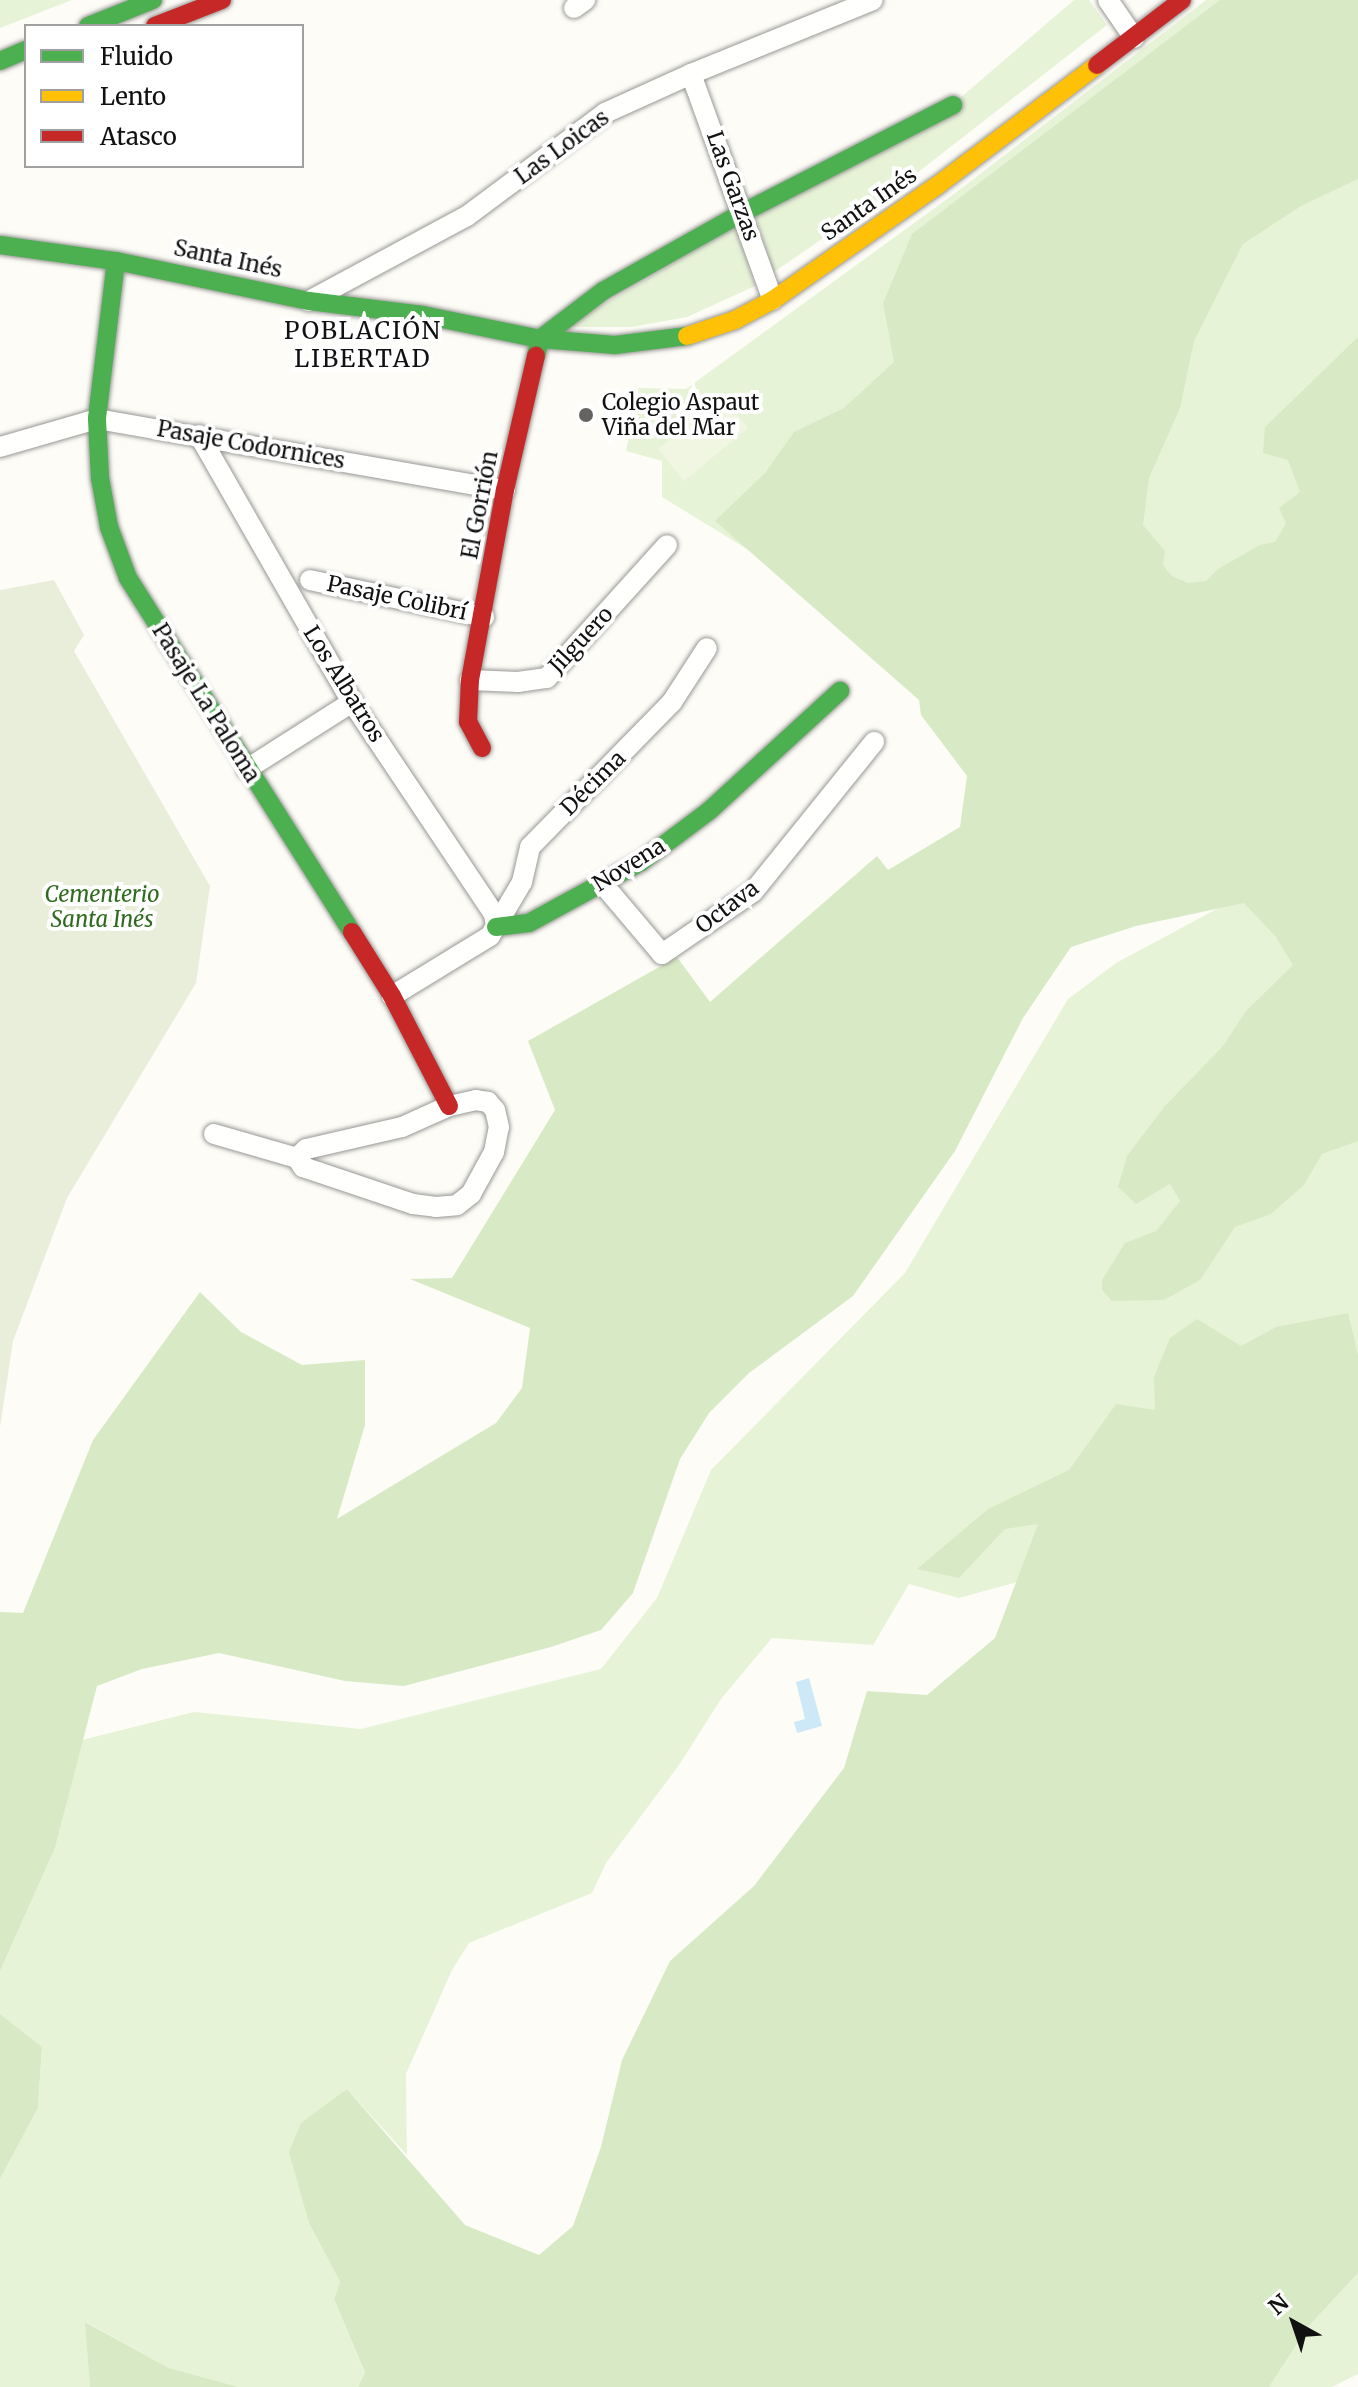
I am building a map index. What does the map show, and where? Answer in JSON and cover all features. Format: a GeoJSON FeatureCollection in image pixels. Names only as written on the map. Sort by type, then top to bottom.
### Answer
{"type":"FeatureCollection","features":[{"type":"Feature","properties":{"kind":"street"},"geometry":{"type":"LineString","coordinates":[[93,24],[153,0]]}},
{"type":"Feature","properties":{"kind":"street"},"geometry":{"type":"LineString","coordinates":[[160,24],[222,0]]}},
{"type":"Feature","properties":{"kind":"street","name":"Las Loicas"},"geometry":{"type":"LineString","coordinates":[[309,301],[467,216],[605,113],[691,74],[873,0]]}},
{"type":"Feature","properties":{"kind":"street"},"geometry":{"type":"LineString","coordinates":[[1108,0],[1134,38]]}},
{"type":"Feature","properties":{"kind":"street","name":"Santa Inés"},"geometry":{"type":"LineString","coordinates":[[0,245],[116,261],[309,301],[423,315],[540,339],[615,345],[698,334],[773,300],[938,185],[1182,0]]}},
{"type":"Feature","properties":{"kind":"street"},"geometry":{"type":"LineString","coordinates":[[0,61],[24,51]]}},
{"type":"Feature","properties":{"kind":"street","name":"Las Garzas"},"geometry":{"type":"LineString","coordinates":[[691,74],[744,212],[773,300]]}},
{"type":"Feature","properties":{"kind":"street","name":"Santa Inés"},"geometry":{"type":"LineString","coordinates":[[540,339],[603,291],[744,212],[953,105]]}},
{"type":"Feature","properties":{"kind":"street","name":"Pasaje La Paloma"},"geometry":{"type":"LineString","coordinates":[[116,261],[97,419],[100,478],[109,527],[128,578],[392,996],[449,1106]]}},
{"type":"Feature","properties":{"kind":"street","name":"El Gorrión"},"geometry":{"type":"LineString","coordinates":[[482,748],[468,722],[470,680],[505,490],[540,339]]}},
{"type":"Feature","properties":{"kind":"street","name":"Pasaje Codornices"},"geometry":{"type":"LineString","coordinates":[[0,447],[97,419],[505,490]]}},
{"type":"Feature","properties":{"kind":"street","name":"Los Albatros"},"geometry":{"type":"LineString","coordinates":[[199,435],[352,702],[494,914],[496,927]]}},
{"type":"Feature","properties":{"kind":"street","name":"Jilguero"},"geometry":{"type":"LineString","coordinates":[[470,680],[518,682],[547,678],[667,545]]}},
{"type":"Feature","properties":{"kind":"street","name":"Pasaje Colibrí"},"geometry":{"type":"LineString","coordinates":[[310,580],[484,617]]}},
{"type":"Feature","properties":{"kind":"street","name":"Décima"},"geometry":{"type":"LineString","coordinates":[[496,927],[522,882],[530,847],[672,702],[707,648]]}},
{"type":"Feature","properties":{"kind":"street","name":"Novena"},"geometry":{"type":"LineString","coordinates":[[392,996],[490,936],[496,927],[529,923],[641,862],[709,811],[840,691]]}},
{"type":"Feature","properties":{"kind":"street"},"geometry":{"type":"LineString","coordinates":[[247,769],[352,702]]}},
{"type":"Feature","properties":{"kind":"street","name":"Octava"},"geometry":{"type":"LineString","coordinates":[[602,883],[662,954],[753,892],[874,742]]}},
{"type":"Feature","properties":{"kind":"street"},"geometry":{"type":"LineString","coordinates":[[214,1134],[297,1158],[303,1167],[413,1204],[457,1205],[471,1194],[480,1180],[494,1152],[499,1127],[495,1110],[488,1102],[476,1100],[449,1106],[402,1127],[306,1149],[297,1158]]}},
{"type":"Feature","properties":{"kind":"green space"},"geometry":{"type":"Polygon","coordinates":[[[0,0],[72,0],[0,28],[0,0]]]}},
{"type":"Feature","properties":{"kind":"green space"},"geometry":{"type":"Polygon","coordinates":[[[1074,0],[1089,0],[1107,25],[912,177],[774,272],[753,208],[945,111],[1074,0]]]}},
{"type":"Feature","properties":{"kind":"green space"},"geometry":{"type":"Polygon","coordinates":[[[1206,0],[1358,0],[1358,1393],[1042,1575],[959,1598],[909,1584],[873,1645],[772,1638],[721,1699],[679,1765],[606,1863],[592,1893],[469,1943],[452,1970],[406,2074],[407,2155],[347,2089],[309,2223],[340,2282],[334,2299],[365,2374],[358,2387],[239,2387],[169,2368],[86,2322],[90,2387],[0,2387],[0,2179],[38,2108],[42,2048],[0,2014],[0,1971],[55,1848],[82,1740],[194,1712],[361,1729],[601,1669],[657,1598],[711,1470],[905,1273],[1068,999],[1116,963],[1239,897],[778,568],[662,497],[662,461],[626,451],[639,388],[686,389],[958,191],[1206,0]]]}},
{"type":"Feature","properties":{"kind":"green space"},"geometry":{"type":"Polygon","coordinates":[[[1220,0],[1358,0],[1358,179],[1301,206],[1243,244],[1194,341],[1180,408],[1149,478],[1143,525],[1165,551],[1163,565],[1172,576],[1188,583],[1206,581],[1218,569],[1260,545],[1275,542],[1286,523],[1279,508],[1300,492],[1288,460],[1263,453],[1265,427],[1358,337],[1358,1141],[1322,1154],[1304,1185],[1271,1214],[1235,1227],[1200,1280],[1164,1300],[1112,1301],[1102,1290],[1102,1280],[1125,1243],[1156,1231],[1180,1201],[1170,1184],[1136,1204],[1118,1187],[1127,1156],[1164,1107],[1223,1046],[1246,1011],[1293,965],[1276,937],[1244,903],[1136,926],[1071,947],[1023,1018],[955,1151],[853,1296],[749,1373],[709,1413],[680,1459],[633,1593],[601,1630],[551,1647],[404,1686],[345,1681],[219,1653],[142,1669],[97,1686],[55,1848],[0,1971],[0,1612],[23,1613],[93,1440],[200,1292],[241,1332],[302,1365],[365,1360],[365,1425],[337,1519],[496,1423],[522,1388],[530,1328],[410,1279],[452,1278],[555,1110],[528,1041],[677,957],[710,1002],[877,856],[888,870],[960,827],[967,776],[921,715],[919,700],[715,521],[765,473],[794,432],[844,408],[894,362],[883,303],[912,234],[1220,0]]]}},
{"type":"Feature","properties":{"kind":"green space"},"geometry":{"type":"Polygon","coordinates":[[[736,227],[755,286],[687,317],[632,327],[565,327],[736,227]]]}},
{"type":"Feature","properties":{"kind":"green space"},"geometry":{"type":"Polygon","coordinates":[[[721,397],[748,428],[684,481],[658,449],[721,397]]]}},
{"type":"Feature","properties":{"kind":"green space","name":"Cementerio Santa Inés"},"geometry":{"type":"Polygon","coordinates":[[[54,580],[84,635],[74,651],[210,886],[196,983],[67,1198],[13,1341],[0,1427],[0,590],[54,580]]]}},
{"type":"Feature","properties":{"kind":"green space"},"geometry":{"type":"Polygon","coordinates":[[[1348,1313],[1358,1355],[1358,2273],[1308,2327],[1269,2387],[358,2387],[365,2373],[334,2299],[340,2282],[309,2223],[289,2152],[301,2123],[347,2089],[465,2225],[539,2255],[573,2226],[601,2147],[622,2060],[670,1961],[754,1886],[844,1768],[867,1691],[927,1695],[995,1638],[1038,1524],[1005,1529],[959,1578],[917,1569],[988,1509],[1069,1470],[1116,1404],[1155,1410],[1154,1377],[1170,1338],[1197,1319],[1241,1346],[1276,1327],[1348,1313]]]}},
{"type":"Feature","properties":{"kind":"green space"},"geometry":{"type":"Polygon","coordinates":[[[0,2014],[42,2047],[38,2108],[0,2179],[0,2014]]]}},
{"type":"Feature","properties":{"kind":"green space"},"geometry":{"type":"Polygon","coordinates":[[[1358,2273],[1358,2374],[1332,2387],[1269,2387],[1308,2327],[1358,2273]]]}},
{"type":"Feature","properties":{"kind":"green space"},"geometry":{"type":"Polygon","coordinates":[[[85,2322],[169,2368],[239,2387],[90,2387],[85,2322]]]}},
{"type":"Feature","properties":{"kind":"water"},"geometry":{"type":"Polygon","coordinates":[[[809,1678],[822,1726],[797,1733],[794,1722],[805,1719],[796,1682],[809,1678]]]}},
{"type":"Feature","properties":{"kind":"traffic: fast"},"geometry":{"type":"LineString","coordinates":[[93,24],[153,0]]}},
{"type":"Feature","properties":{"kind":"traffic: fast"},"geometry":{"type":"LineString","coordinates":[[0,61],[24,51]]}},
{"type":"Feature","properties":{"kind":"traffic: fast"},"geometry":{"type":"LineString","coordinates":[[536,356],[540,339],[603,291],[744,212],[953,105]]}},
{"type":"Feature","properties":{"kind":"traffic: fast"},"geometry":{"type":"LineString","coordinates":[[0,245],[116,261],[309,301],[423,315],[540,339],[615,345],[687,336]]}},
{"type":"Feature","properties":{"kind":"traffic: fast"},"geometry":{"type":"LineString","coordinates":[[116,261],[97,419],[100,478],[109,527],[128,578],[352,932]]}},
{"type":"Feature","properties":{"kind":"traffic: fast"},"geometry":{"type":"LineString","coordinates":[[496,927],[529,923],[641,862],[709,811],[840,691]]}},
{"type":"Feature","properties":{"kind":"traffic: slow"},"geometry":{"type":"LineString","coordinates":[[687,336],[735,320],[773,300],[938,185],[1097,65]]}},
{"type":"Feature","properties":{"kind":"traffic: jam"},"geometry":{"type":"LineString","coordinates":[[160,24],[222,0]]}},
{"type":"Feature","properties":{"kind":"traffic: jam"},"geometry":{"type":"LineString","coordinates":[[1097,65],[1182,0]]}},
{"type":"Feature","properties":{"kind":"traffic: jam"},"geometry":{"type":"LineString","coordinates":[[482,748],[468,722],[470,680],[505,490],[536,356]]}},
{"type":"Feature","properties":{"kind":"traffic: jam"},"geometry":{"type":"LineString","coordinates":[[352,932],[392,996],[449,1106]]}},
{"type":"Feature","properties":{"kind":"place","name":"Colegio Aspaut Viña del Mar"},"geometry":{"type":"Point","coordinates":[586,415]}},
{"type":"Feature","properties":{"kind":"district","name":"POBLACIÓN LIBERTAD"},"geometry":{"type":"Point","coordinates":[363,345]}}]}
